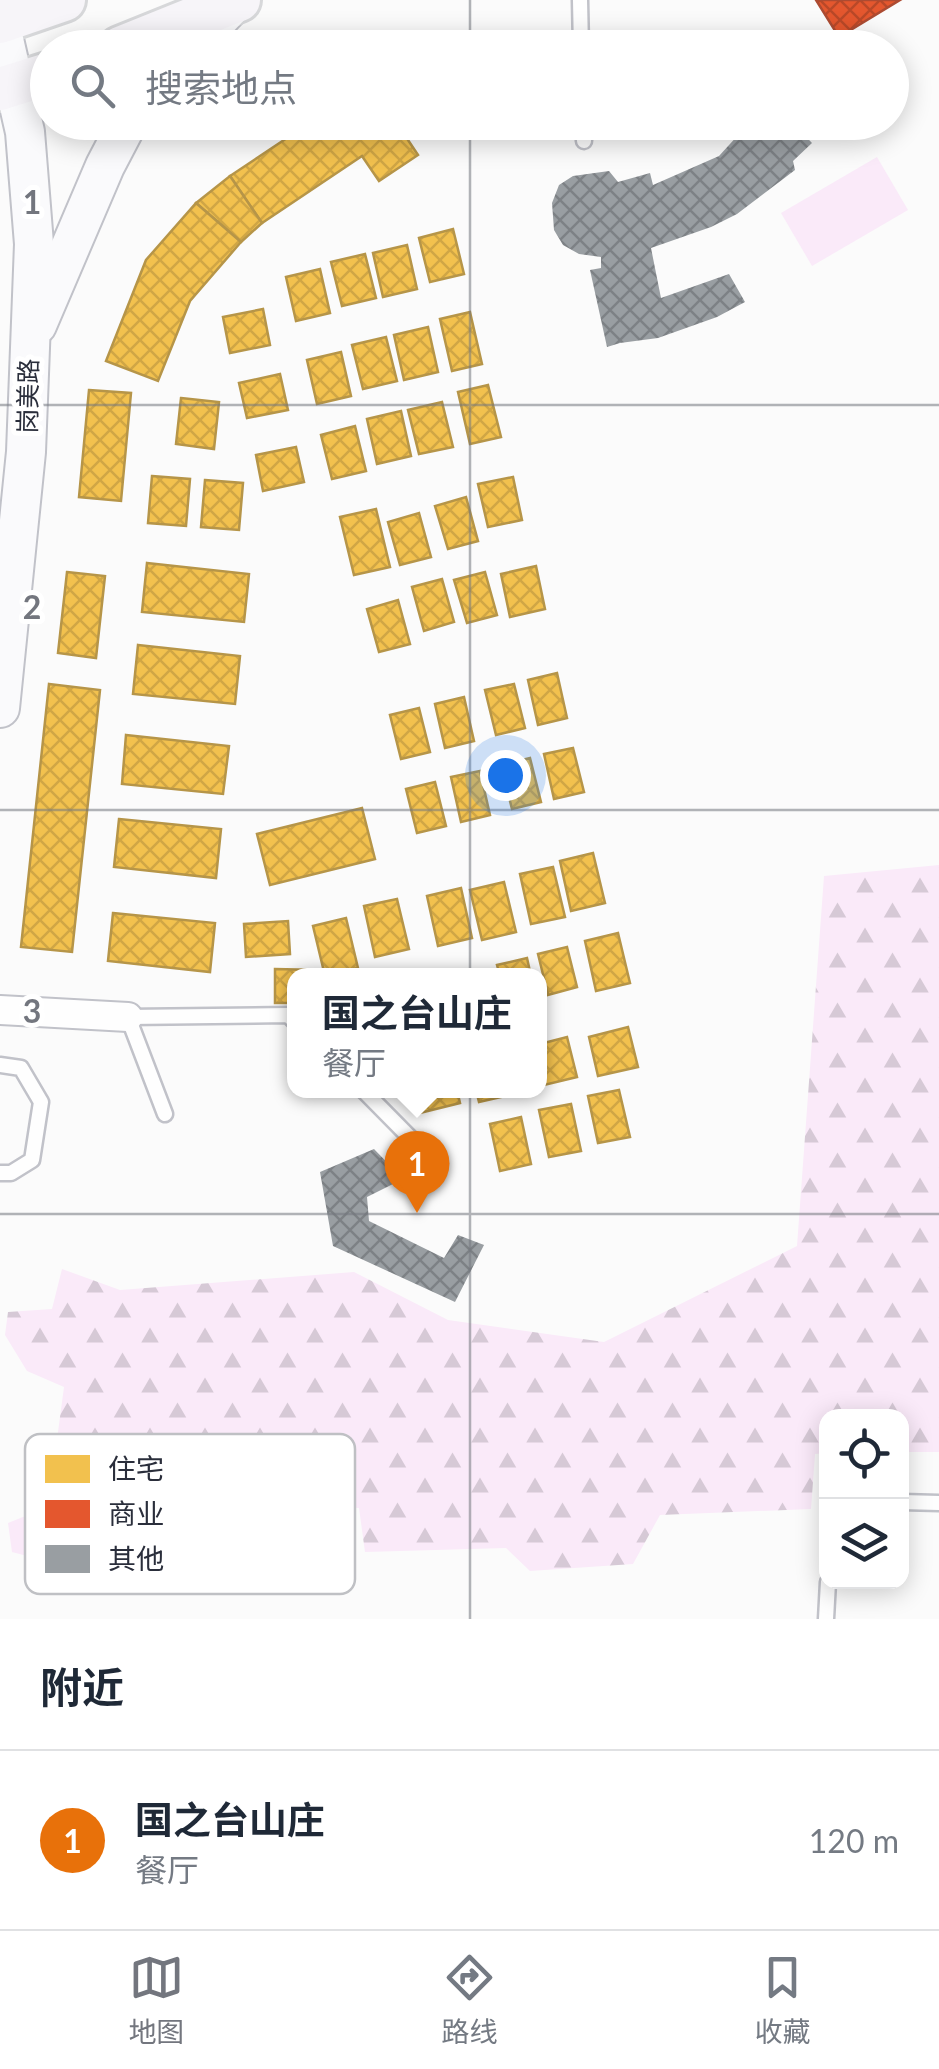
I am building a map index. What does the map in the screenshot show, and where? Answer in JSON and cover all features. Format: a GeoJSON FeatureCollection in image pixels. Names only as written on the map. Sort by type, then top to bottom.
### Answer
{"type":"FeatureCollection","features":[{"type":"Feature","properties":{"kind":"main road"},"geometry":{"type":"LineString","coordinates":[[0,22],[64,0]]}},
{"type":"Feature","properties":{"kind":"main road"},"geometry":{"type":"LineString","coordinates":[[165,30],[236,2]]}},
{"type":"Feature","properties":{"kind":"main road"},"geometry":{"type":"LineString","coordinates":[[209,30],[236,2]]}},
{"type":"Feature","properties":{"kind":"main road","name":"岗美路"},"geometry":{"type":"LineString","coordinates":[[0,22],[21,82],[26,142],[17,244],[28,346],[26,452],[0,708]]}},
{"type":"Feature","properties":{"kind":"main road"},"geometry":{"type":"LineString","coordinates":[[28,346],[119,140]]}},
{"type":"Feature","properties":{"kind":"street"},"geometry":{"type":"LineString","coordinates":[[0,1010],[128,1017]]}},
{"type":"Feature","properties":{"kind":"lane"},"geometry":{"type":"LineString","coordinates":[[580,0],[581,30]]}},
{"type":"Feature","properties":{"kind":"lane"},"geometry":{"type":"LineString","coordinates":[[166,1114],[128,1017],[287,1015]]}},
{"type":"Feature","properties":{"kind":"lane"},"geometry":{"type":"LineString","coordinates":[[0,1065],[21,1068],[40,1102],[32,1160],[11,1173],[0,1173]]}},
{"type":"Feature","properties":{"kind":"lane"},"geometry":{"type":"LineString","coordinates":[[371,1098],[434,1163]]}},
{"type":"Feature","properties":{"kind":"lane"},"geometry":{"type":"LineString","coordinates":[[909,1502],[939,1503]]}},
{"type":"Feature","properties":{"kind":"lane"},"geometry":{"type":"LineString","coordinates":[[826,1619],[828,1589]]}},
{"type":"Feature","properties":{"kind":"green space"},"geometry":{"type":"Polygon","coordinates":[[[877,157],[908,210],[812,266],[781,213],[877,157]]]}},
{"type":"Feature","properties":{"kind":"green space"},"geometry":{"type":"Polygon","coordinates":[[[939,865],[939,1452],[909,1452],[909,1409],[819,1409],[819,1454],[815,1454],[811,1509],[660,1515],[633,1564],[530,1571],[506,1548],[365,1552],[359,1508],[355,1508],[355,1434],[58,1434],[64,1387],[27,1371],[5,1335],[8,1312],[52,1309],[62,1269],[120,1290],[354,1272],[448,1320],[604,1342],[797,1246],[824,876],[939,865]]]}},
{"type":"Feature","properties":{"kind":"green space"},"geometry":{"type":"Polygon","coordinates":[[[25,1516],[25,1555],[12,1552],[8,1523],[25,1516]]]}},
{"type":"Feature","properties":{"kind":"building: 住宅"},"geometry":{"type":"Polygon","coordinates":[[[284,140],[408,140],[418,155],[379,181],[362,156],[262,223],[230,176],[284,140]]]}},
{"type":"Feature","properties":{"kind":"building: 住宅"},"geometry":{"type":"Polygon","coordinates":[[[230,176],[262,223],[241,242],[196,203],[230,176]]]}},
{"type":"Feature","properties":{"kind":"building: 住宅"},"geometry":{"type":"Polygon","coordinates":[[[196,203],[241,242],[190,301],[158,381],[106,361],[146,260],[196,203]]]}},
{"type":"Feature","properties":{"kind":"building: 住宅"},"geometry":{"type":"Polygon","coordinates":[[[453,229],[464,274],[430,282],[419,238],[453,229]]]}},
{"type":"Feature","properties":{"kind":"building: 住宅"},"geometry":{"type":"Polygon","coordinates":[[[407,245],[417,289],[383,297],[373,253],[407,245]]]}},
{"type":"Feature","properties":{"kind":"building: 住宅"},"geometry":{"type":"Polygon","coordinates":[[[365,254],[376,298],[342,306],[331,262],[365,254]]]}},
{"type":"Feature","properties":{"kind":"building: 住宅"},"geometry":{"type":"Polygon","coordinates":[[[320,269],[330,313],[296,321],[286,277],[320,269]]]}},
{"type":"Feature","properties":{"kind":"building: 住宅"},"geometry":{"type":"Polygon","coordinates":[[[263,309],[270,345],[230,353],[223,317],[263,309]]]}},
{"type":"Feature","properties":{"kind":"building: 住宅"},"geometry":{"type":"Polygon","coordinates":[[[470,312],[482,364],[452,371],[440,319],[470,312]]]}},
{"type":"Feature","properties":{"kind":"building: 住宅"},"geometry":{"type":"Polygon","coordinates":[[[428,327],[438,372],[404,380],[394,335],[428,327]]]}},
{"type":"Feature","properties":{"kind":"building: 住宅"},"geometry":{"type":"Polygon","coordinates":[[[386,337],[397,381],[363,389],[352,345],[386,337]]]}},
{"type":"Feature","properties":{"kind":"building: 住宅"},"geometry":{"type":"Polygon","coordinates":[[[341,352],[351,396],[317,404],[307,360],[341,352]]]}},
{"type":"Feature","properties":{"kind":"building: 住宅"},"geometry":{"type":"Polygon","coordinates":[[[280,374],[288,410],[247,418],[239,383],[280,374]]]}},
{"type":"Feature","properties":{"kind":"building: 住宅"},"geometry":{"type":"Polygon","coordinates":[[[488,385],[501,437],[470,444],[458,392],[488,385]]]}},
{"type":"Feature","properties":{"kind":"building: 住宅"},"geometry":{"type":"Polygon","coordinates":[[[89,390],[131,393],[121,501],[79,497],[89,390]]]}},
{"type":"Feature","properties":{"kind":"building: 住宅"},"geometry":{"type":"Polygon","coordinates":[[[181,398],[219,402],[214,449],[176,444],[181,398]]]}},
{"type":"Feature","properties":{"kind":"building: 住宅"},"geometry":{"type":"Polygon","coordinates":[[[442,402],[453,447],[419,454],[408,410],[442,402]]]}},
{"type":"Feature","properties":{"kind":"building: 住宅"},"geometry":{"type":"Polygon","coordinates":[[[401,411],[411,456],[377,464],[367,419],[401,411]]]}},
{"type":"Feature","properties":{"kind":"building: 住宅"},"geometry":{"type":"Polygon","coordinates":[[[355,426],[366,471],[332,479],[321,435],[355,426]]]}},
{"type":"Feature","properties":{"kind":"building: 住宅"},"geometry":{"type":"Polygon","coordinates":[[[296,447],[304,482],[263,491],[256,455],[296,447]]]}},
{"type":"Feature","properties":{"kind":"building: 住宅"},"geometry":{"type":"Polygon","coordinates":[[[152,476],[190,479],[186,526],[148,523],[152,476]]]}},
{"type":"Feature","properties":{"kind":"building: 住宅"},"geometry":{"type":"Polygon","coordinates":[[[513,477],[522,520],[488,527],[478,484],[513,477]]]}},
{"type":"Feature","properties":{"kind":"building: 住宅"},"geometry":{"type":"Polygon","coordinates":[[[205,480],[243,483],[239,530],[201,527],[205,480]]]}},
{"type":"Feature","properties":{"kind":"building: 住宅"},"geometry":{"type":"Polygon","coordinates":[[[466,497],[478,541],[448,549],[435,506],[466,497]]]}},
{"type":"Feature","properties":{"kind":"building: 住宅"},"geometry":{"type":"Polygon","coordinates":[[[376,509],[390,567],[354,575],[340,517],[376,509]]]}},
{"type":"Feature","properties":{"kind":"building: 住宅"},"geometry":{"type":"Polygon","coordinates":[[[419,513],[431,557],[400,565],[388,522],[419,513]]]}},
{"type":"Feature","properties":{"kind":"building: 住宅"},"geometry":{"type":"Polygon","coordinates":[[[147,563],[249,574],[244,622],[142,612],[147,563]]]}},
{"type":"Feature","properties":{"kind":"building: 住宅"},"geometry":{"type":"Polygon","coordinates":[[[536,566],[545,609],[510,617],[501,574],[536,566]]]}},
{"type":"Feature","properties":{"kind":"building: 住宅"},"geometry":{"type":"Polygon","coordinates":[[[67,572],[105,576],[96,658],[58,653],[67,572]]]}},
{"type":"Feature","properties":{"kind":"building: 住宅"},"geometry":{"type":"Polygon","coordinates":[[[485,572],[497,615],[467,623],[454,580],[485,572]]]}},
{"type":"Feature","properties":{"kind":"building: 住宅"},"geometry":{"type":"Polygon","coordinates":[[[442,579],[454,622],[424,631],[412,587],[442,579]]]}},
{"type":"Feature","properties":{"kind":"building: 住宅"},"geometry":{"type":"Polygon","coordinates":[[[398,600],[410,644],[379,652],[367,609],[398,600]]]}},
{"type":"Feature","properties":{"kind":"building: 住宅"},"geometry":{"type":"Polygon","coordinates":[[[138,645],[240,656],[235,704],[133,694],[138,645]]]}},
{"type":"Feature","properties":{"kind":"building: 住宅"},"geometry":{"type":"Polygon","coordinates":[[[557,673],[567,718],[538,725],[528,680],[557,673]]]}},
{"type":"Feature","properties":{"kind":"building: 住宅"},"geometry":{"type":"Polygon","coordinates":[[[49,684],[100,690],[72,952],[21,947],[49,684]]]}},
{"type":"Feature","properties":{"kind":"building: 住宅"},"geometry":{"type":"Polygon","coordinates":[[[514,684],[525,728],[496,735],[485,690],[514,684]]]}},
{"type":"Feature","properties":{"kind":"building: 住宅"},"geometry":{"type":"Polygon","coordinates":[[[464,697],[474,741],[445,748],[435,704],[464,697]]]}},
{"type":"Feature","properties":{"kind":"building: 住宅"},"geometry":{"type":"Polygon","coordinates":[[[419,708],[430,752],[401,759],[390,715],[419,708]]]}},
{"type":"Feature","properties":{"kind":"building: 住宅"},"geometry":{"type":"Polygon","coordinates":[[[126,735],[229,746],[223,794],[122,784],[126,735]]]}},
{"type":"Feature","properties":{"kind":"building: 住宅"},"geometry":{"type":"Polygon","coordinates":[[[573,748],[584,792],[554,799],[544,754],[573,748]]]}},
{"type":"Feature","properties":{"kind":"building: 住宅"},"geometry":{"type":"Polygon","coordinates":[[[530,758],[541,802],[512,809],[501,765],[530,758]]]}},
{"type":"Feature","properties":{"kind":"building: 住宅"},"geometry":{"type":"Polygon","coordinates":[[[480,771],[490,815],[461,822],[451,777],[480,771]]]}},
{"type":"Feature","properties":{"kind":"building: 住宅"},"geometry":{"type":"Polygon","coordinates":[[[435,782],[446,826],[417,833],[406,789],[435,782]]]}},
{"type":"Feature","properties":{"kind":"building: 住宅"},"geometry":{"type":"Polygon","coordinates":[[[362,808],[375,859],[270,885],[257,834],[362,808]]]}},
{"type":"Feature","properties":{"kind":"building: 住宅"},"geometry":{"type":"Polygon","coordinates":[[[119,819],[221,829],[216,878],[114,867],[119,819]]]}},
{"type":"Feature","properties":{"kind":"building: 住宅"},"geometry":{"type":"Polygon","coordinates":[[[593,853],[605,903],[571,911],[560,861],[593,853]]]}},
{"type":"Feature","properties":{"kind":"building: 住宅"},"geometry":{"type":"Polygon","coordinates":[[[553,867],[565,917],[531,924],[520,874],[553,867]]]}},
{"type":"Feature","properties":{"kind":"building: 住宅"},"geometry":{"type":"Polygon","coordinates":[[[504,882],[516,932],[482,940],[470,890],[504,882]]]}},
{"type":"Feature","properties":{"kind":"building: 住宅"},"geometry":{"type":"Polygon","coordinates":[[[461,888],[472,938],[438,946],[427,896],[461,888]]]}},
{"type":"Feature","properties":{"kind":"building: 住宅"},"geometry":{"type":"Polygon","coordinates":[[[397,899],[409,949],[375,957],[364,906],[397,899]]]}},
{"type":"Feature","properties":{"kind":"building: 住宅"},"geometry":{"type":"Polygon","coordinates":[[[113,913],[215,923],[210,972],[108,961],[113,913]]]}},
{"type":"Feature","properties":{"kind":"building: 住宅"},"geometry":{"type":"Polygon","coordinates":[[[346,918],[358,968],[323,968],[313,926],[346,918]]]}},
{"type":"Feature","properties":{"kind":"building: 住宅"},"geometry":{"type":"Polygon","coordinates":[[[288,921],[290,954],[246,957],[244,924],[288,921]]]}},
{"type":"Feature","properties":{"kind":"building: 住宅"},"geometry":{"type":"Polygon","coordinates":[[[618,933],[630,983],[596,991],[585,941],[618,933]]]}},
{"type":"Feature","properties":{"kind":"building: 住宅"},"geometry":{"type":"Polygon","coordinates":[[[567,947],[577,987],[548,995],[547,968],[541,968],[538,954],[567,947]]]}},
{"type":"Feature","properties":{"kind":"building: 住宅"},"geometry":{"type":"Polygon","coordinates":[[[527,958],[529,968],[498,968],[497,965],[527,958]]]}},
{"type":"Feature","properties":{"kind":"building: 住宅"},"geometry":{"type":"Polygon","coordinates":[[[275,969],[287,969],[287,1003],[275,1003],[275,969]]]}},
{"type":"Feature","properties":{"kind":"building: 住宅"},"geometry":{"type":"Polygon","coordinates":[[[628,1027],[638,1067],[598,1076],[589,1037],[628,1027]]]}},
{"type":"Feature","properties":{"kind":"building: 住宅"},"geometry":{"type":"Polygon","coordinates":[[[567,1037],[577,1077],[547,1084],[547,1042],[567,1037]]]}},
{"type":"Feature","properties":{"kind":"building: 住宅"},"geometry":{"type":"Polygon","coordinates":[[[619,1090],[630,1137],[598,1143],[588,1096],[619,1090]]]}},
{"type":"Feature","properties":{"kind":"building: 住宅"},"geometry":{"type":"Polygon","coordinates":[[[417,1098],[459,1098],[460,1103],[420,1113],[417,1098]]]}},
{"type":"Feature","properties":{"kind":"building: 住宅"},"geometry":{"type":"Polygon","coordinates":[[[571,1104],[581,1151],[549,1157],[539,1110],[571,1104]]]}},
{"type":"Feature","properties":{"kind":"building: 住宅"},"geometry":{"type":"Polygon","coordinates":[[[521,1117],[531,1164],[500,1171],[490,1124],[521,1117]]]}},
{"type":"Feature","properties":{"kind":"building: 商业"},"geometry":{"type":"Polygon","coordinates":[[[816,0],[900,0],[851,30],[835,30],[816,0]]]}},
{"type":"Feature","properties":{"kind":"building: 其他"},"geometry":{"type":"Polygon","coordinates":[[[734,140],[812,143],[793,161],[795,170],[737,214],[651,248],[661,298],[729,274],[745,302],[717,317],[658,338],[607,347],[590,270],[601,268],[601,257],[579,254],[563,245],[554,230],[552,203],[559,185],[573,176],[609,171],[618,182],[650,173],[653,185],[719,156],[734,140]]]}},
{"type":"Feature","properties":{"kind":"building: 其他"},"geometry":{"type":"Polygon","coordinates":[[[374,1149],[403,1179],[367,1197],[369,1221],[444,1258],[458,1235],[484,1245],[455,1302],[333,1246],[320,1172],[374,1149]]]}},
{"type":"Feature","properties":{"kind":"place","name":"国之台山庄"},"geometry":{"type":"Point","coordinates":[417,1213]}}]}
